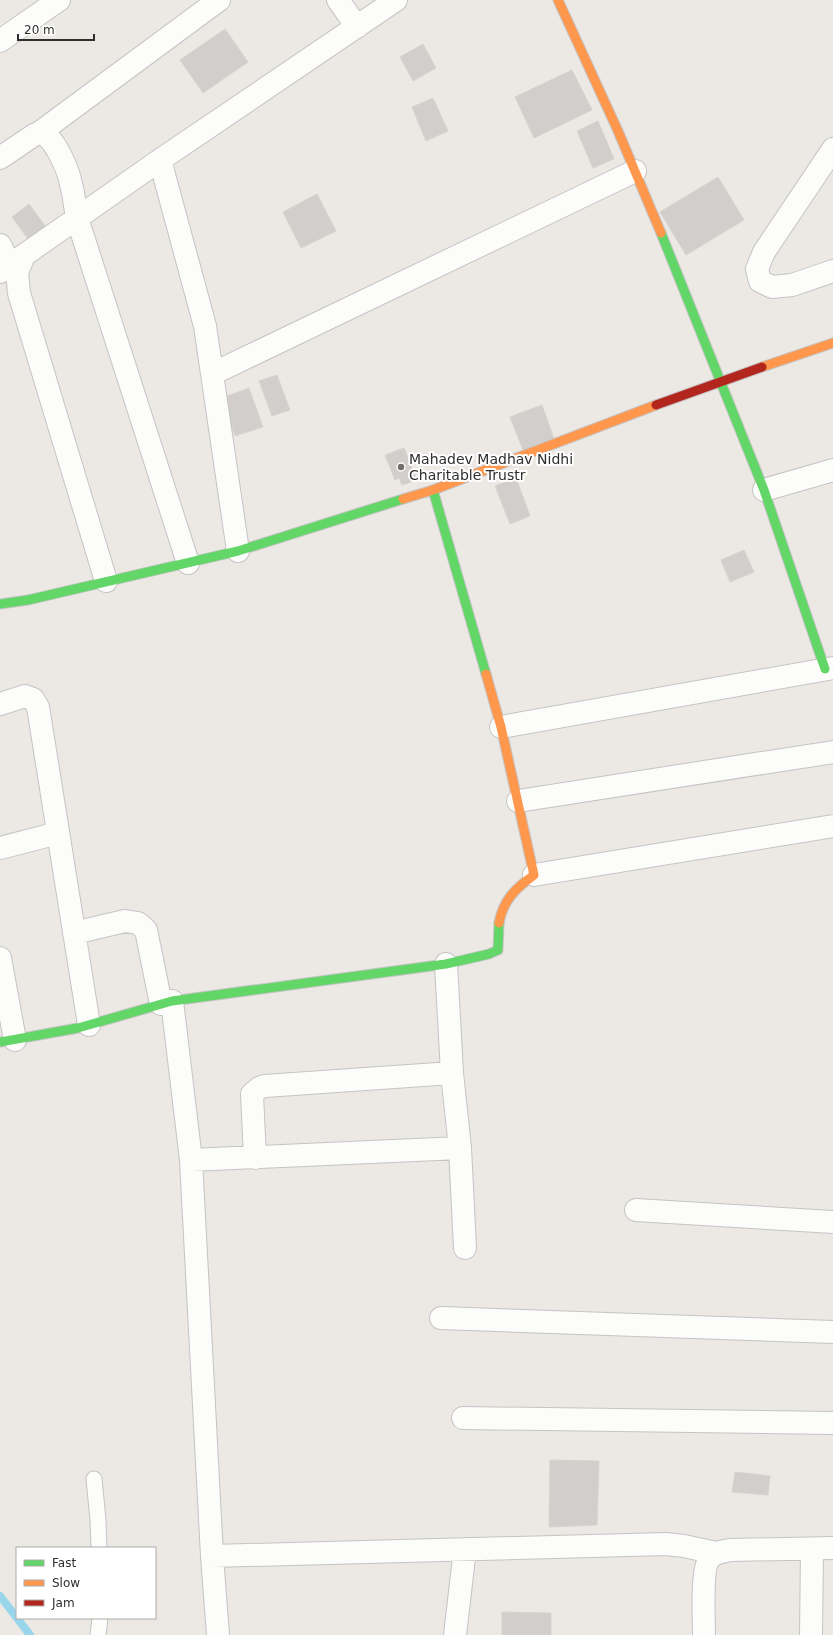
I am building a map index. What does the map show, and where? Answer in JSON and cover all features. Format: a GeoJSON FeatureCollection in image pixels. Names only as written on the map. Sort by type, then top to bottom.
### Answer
{"type":"FeatureCollection","features":[{"type":"Feature","properties":{"kind":"street"},"geometry":{"type":"LineString","coordinates":[[0,41],[59,0]]}},
{"type":"Feature","properties":{"kind":"street"},"geometry":{"type":"LineString","coordinates":[[0,158],[39,133],[219,0]]}},
{"type":"Feature","properties":{"kind":"street"},"geometry":{"type":"LineString","coordinates":[[338,0],[357,27]]}},
{"type":"Feature","properties":{"kind":"street"},"geometry":{"type":"LineString","coordinates":[[12,264],[160,160],[396,0]]}},
{"type":"Feature","properties":{"kind":"street"},"geometry":{"type":"LineString","coordinates":[[501,727],[829,668],[764,490],[677,271],[635,171],[558,0]]}},
{"type":"Feature","properties":{"kind":"street"},"geometry":{"type":"LineString","coordinates":[[39,133],[44,134],[49,138],[61,156],[68,171],[72,184],[77,218],[188,563]]}},
{"type":"Feature","properties":{"kind":"street"},"geometry":{"type":"LineString","coordinates":[[831,156],[764,252],[757,269],[760,281],[772,287],[792,285],[833,271]]}},
{"type":"Feature","properties":{"kind":"street"},"geometry":{"type":"LineString","coordinates":[[160,160],[205,326],[238,551]]}},
{"type":"Feature","properties":{"kind":"street"},"geometry":{"type":"LineString","coordinates":[[212,374],[635,171]]}},
{"type":"Feature","properties":{"kind":"street"},"geometry":{"type":"LineString","coordinates":[[0,245],[17,272],[19,293],[106,581]]}},
{"type":"Feature","properties":{"kind":"street"},"geometry":{"type":"LineString","coordinates":[[0,604],[28,600],[238,551],[433,490],[720,381],[833,343]]}},
{"type":"Feature","properties":{"kind":"street"},"geometry":{"type":"LineString","coordinates":[[764,490],[833,470]]}},
{"type":"Feature","properties":{"kind":"street"},"geometry":{"type":"LineString","coordinates":[[433,490],[501,727],[534,875]]}},
{"type":"Feature","properties":{"kind":"street"},"geometry":{"type":"LineString","coordinates":[[0,704],[25,696],[33,699],[38,707],[89,1025]]}},
{"type":"Feature","properties":{"kind":"street"},"geometry":{"type":"LineString","coordinates":[[518,801],[833,752]]}},
{"type":"Feature","properties":{"kind":"street"},"geometry":{"type":"LineString","coordinates":[[0,958],[7,1041],[89,1025],[166,1003],[446,964],[489,954],[498,950],[498,931],[505,901],[518,886],[534,875],[833,826]]}},
{"type":"Feature","properties":{"kind":"street"},"geometry":{"type":"LineString","coordinates":[[0,848],[58,832]]}},
{"type":"Feature","properties":{"kind":"street"},"geometry":{"type":"LineString","coordinates":[[74,933],[125,921],[138,923],[146,930],[166,1003],[191,1160],[212,1556],[218,1635]]}},
{"type":"Feature","properties":{"kind":"street"},"geometry":{"type":"LineString","coordinates":[[446,964],[452,1073],[460,1148],[465,1248]]}},
{"type":"Feature","properties":{"kind":"street"},"geometry":{"type":"LineString","coordinates":[[255,1158],[252,1094],[259,1088],[265,1086],[452,1073]]}},
{"type":"Feature","properties":{"kind":"street"},"geometry":{"type":"LineString","coordinates":[[191,1160],[460,1148]]}},
{"type":"Feature","properties":{"kind":"street"},"geometry":{"type":"LineString","coordinates":[[636,1210],[833,1222]]}},
{"type":"Feature","properties":{"kind":"street"},"geometry":{"type":"LineString","coordinates":[[441,1318],[833,1332]]}},
{"type":"Feature","properties":{"kind":"street"},"geometry":{"type":"LineString","coordinates":[[464,1418],[833,1423]]}},
{"type":"Feature","properties":{"kind":"street"},"geometry":{"type":"LineString","coordinates":[[212,1556],[666,1544],[684,1546],[716,1553],[730,1550],[823,1549],[811,1635]]}},
{"type":"Feature","properties":{"kind":"street"},"geometry":{"type":"LineString","coordinates":[[455,1635],[465,1549]]}},
{"type":"Feature","properties":{"kind":"street"},"geometry":{"type":"LineString","coordinates":[[704,1635],[705,1570],[709,1559],[716,1553]]}},
{"type":"Feature","properties":{"kind":"lane"},"geometry":{"type":"LineString","coordinates":[[94,1479],[99,1547]]}},
{"type":"Feature","properties":{"kind":"lane"},"geometry":{"type":"LineString","coordinates":[[98,1635],[100,1619]]}},
{"type":"Feature","properties":{"kind":"building"},"geometry":{"type":"Polygon","coordinates":[[[225,29],[248,62],[203,93],[180,60],[225,29]]]}},
{"type":"Feature","properties":{"kind":"building"},"geometry":{"type":"Polygon","coordinates":[[[423,44],[436,68],[413,81],[400,57],[423,44]]]}},
{"type":"Feature","properties":{"kind":"building"},"geometry":{"type":"Polygon","coordinates":[[[572,70],[592,110],[534,138],[515,97],[572,70]]]}},
{"type":"Feature","properties":{"kind":"building"},"geometry":{"type":"Polygon","coordinates":[[[433,98],[448,131],[426,141],[412,107],[433,98]]]}},
{"type":"Feature","properties":{"kind":"building"},"geometry":{"type":"Polygon","coordinates":[[[598,121],[614,159],[593,168],[577,131],[598,121]]]}},
{"type":"Feature","properties":{"kind":"building"},"geometry":{"type":"Polygon","coordinates":[[[718,177],[744,220],[686,255],[660,212],[718,177]]]}},
{"type":"Feature","properties":{"kind":"building"},"geometry":{"type":"Polygon","coordinates":[[[317,194],[336,231],[301,248],[283,212],[317,194]]]}},
{"type":"Feature","properties":{"kind":"building"},"geometry":{"type":"Polygon","coordinates":[[[29,204],[48,230],[31,243],[12,217],[29,204]]]}},
{"type":"Feature","properties":{"kind":"building"},"geometry":{"type":"Polygon","coordinates":[[[277,375],[290,410],[272,416],[259,381],[277,375]]]}},
{"type":"Feature","properties":{"kind":"building"},"geometry":{"type":"Polygon","coordinates":[[[249,388],[263,427],[235,436],[222,398],[249,388]]]}},
{"type":"Feature","properties":{"kind":"building"},"geometry":{"type":"Polygon","coordinates":[[[542,405],[554,439],[523,450],[510,417],[542,405]]]}},
{"type":"Feature","properties":{"kind":"building","name":"Mahadev Madhav Nidhi Charitable Trustr"},"geometry":{"type":"Polygon","coordinates":[[[404,448],[417,480],[402,485],[399,478],[395,480],[385,455],[404,448]]]}},
{"type":"Feature","properties":{"kind":"building"},"geometry":{"type":"Polygon","coordinates":[[[516,478],[530,516],[510,524],[495,486],[516,478]]]}},
{"type":"Feature","properties":{"kind":"building"},"geometry":{"type":"Polygon","coordinates":[[[744,550],[754,572],[730,582],[721,560],[744,550]]]}},
{"type":"Feature","properties":{"kind":"building"},"geometry":{"type":"Polygon","coordinates":[[[550,1460],[599,1461],[597,1525],[549,1527],[550,1460]]]}},
{"type":"Feature","properties":{"kind":"building"},"geometry":{"type":"Polygon","coordinates":[[[735,1472],[770,1476],[768,1495],[732,1492],[735,1472]]]}},
{"type":"Feature","properties":{"kind":"building"},"geometry":{"type":"Polygon","coordinates":[[[502,1612],[551,1613],[551,1635],[502,1635],[502,1612]]]}},
{"type":"Feature","properties":{"kind":"waterway"},"geometry":{"type":"LineString","coordinates":[[0,1596],[16,1617]]}},
{"type":"Feature","properties":{"kind":"waterway"},"geometry":{"type":"LineString","coordinates":[[18,1619],[30,1635]]}},
{"type":"Feature","properties":{"kind":"traffic: fast"},"geometry":{"type":"LineString","coordinates":[[661,233],[764,490],[825,669]]}},
{"type":"Feature","properties":{"kind":"traffic: fast"},"geometry":{"type":"LineString","coordinates":[[433,490],[486,674]]}},
{"type":"Feature","properties":{"kind":"traffic: fast"},"geometry":{"type":"LineString","coordinates":[[0,604],[28,600],[238,551],[403,499]]}},
{"type":"Feature","properties":{"kind":"traffic: fast"},"geometry":{"type":"LineString","coordinates":[[0,1042],[78,1028],[172,1001],[446,964],[489,954],[498,950],[499,923]]}},
{"type":"Feature","properties":{"kind":"traffic: slow"},"geometry":{"type":"LineString","coordinates":[[558,0],[618,131],[661,233]]}},
{"type":"Feature","properties":{"kind":"traffic: slow"},"geometry":{"type":"LineString","coordinates":[[762,367],[833,343]]}},
{"type":"Feature","properties":{"kind":"traffic: slow"},"geometry":{"type":"LineString","coordinates":[[403,499],[433,490],[656,405]]}},
{"type":"Feature","properties":{"kind":"traffic: slow"},"geometry":{"type":"LineString","coordinates":[[486,674],[501,727],[534,875],[511,895],[507,901],[499,923]]}},
{"type":"Feature","properties":{"kind":"traffic: jam"},"geometry":{"type":"LineString","coordinates":[[656,405],[762,367]]}},
{"type":"Feature","properties":{"kind":"place","name":"Mahadev Madhav Nidhi Charitable Trustr"},"geometry":{"type":"Point","coordinates":[401,467]}}]}
